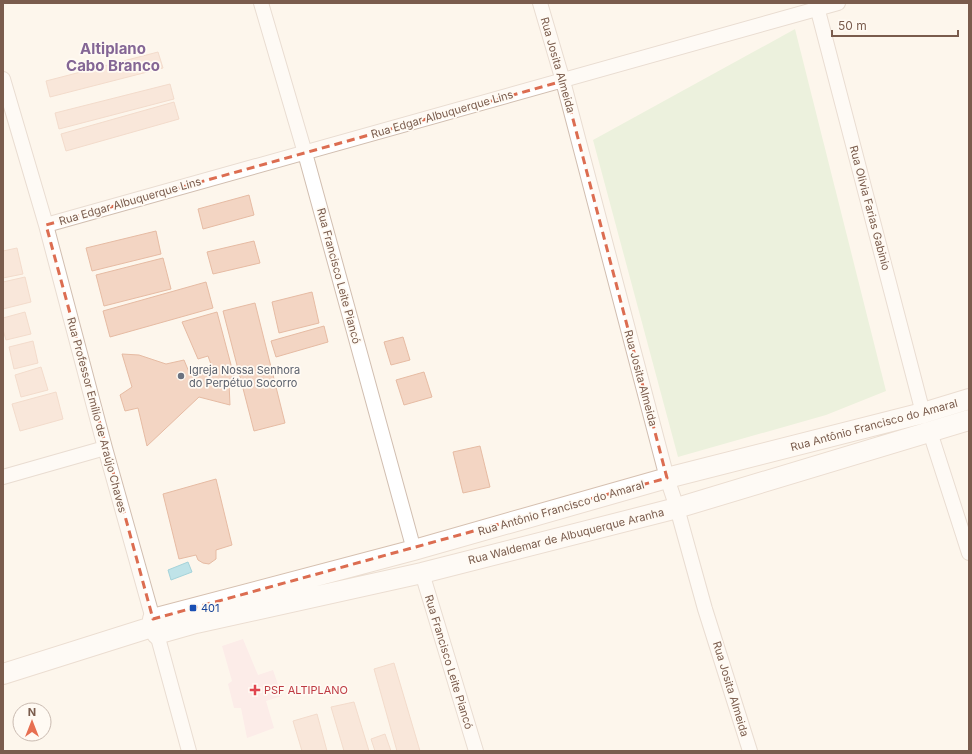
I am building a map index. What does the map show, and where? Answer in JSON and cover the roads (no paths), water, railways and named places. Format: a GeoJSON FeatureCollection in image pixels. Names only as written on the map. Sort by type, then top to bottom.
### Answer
{"type":"FeatureCollection","features":[{"type":"Feature","properties":{"kind":"street","name":"Rua Francisco Leite Piancó"},"geometry":{"type":"LineString","coordinates":[[261,3],[305,152],[414,550]]}},
{"type":"Feature","properties":{"kind":"street","name":"Rua Josita Almeida"},"geometry":{"type":"LineString","coordinates":[[540,3],[563,81],[667,478],[677,508],[705,609],[750,751]]}},
{"type":"Feature","properties":{"kind":"street","name":"Rua Edgar Albuquerque Lins"},"geometry":{"type":"LineString","coordinates":[[46,225],[563,81],[817,6],[838,3]]}},
{"type":"Feature","properties":{"kind":"street","name":"Rua Olivia Farias Gabinio"},"geometry":{"type":"LineString","coordinates":[[817,6],[923,413]]}},
{"type":"Feature","properties":{"kind":"street","name":"Rua Professor Emílio de Araújo Chaves"},"geometry":{"type":"LineString","coordinates":[[3,80],[46,225],[105,448],[189,751]]}},
{"type":"Feature","properties":{"kind":"street","name":"Rua Antônio Francisco do Amaral"},"geometry":{"type":"LineString","coordinates":[[155,626],[667,478],[923,413],[969,399]]}},
{"type":"Feature","properties":{"kind":"street","name":"Rua Waldemar de Albuquerque Aranha"},"geometry":{"type":"LineString","coordinates":[[155,626],[196,623],[422,573],[677,508],[969,420]]}},
{"type":"Feature","properties":{"kind":"street"},"geometry":{"type":"LineString","coordinates":[[930,432],[969,553]]}},
{"type":"Feature","properties":{"kind":"street"},"geometry":{"type":"LineString","coordinates":[[3,478],[105,448]]}},
{"type":"Feature","properties":{"kind":"street","name":"Rua Francisco Leite Piancó"},"geometry":{"type":"LineString","coordinates":[[422,573],[476,751]]}},
{"type":"Feature","properties":{"kind":"street"},"geometry":{"type":"LineString","coordinates":[[3,674],[155,626]]}},
{"type":"Feature","properties":{"kind":"water"},"geometry":{"type":"Polygon","coordinates":[[[188,562],[192,572],[171,580],[168,570],[188,562]]]}},
{"type":"Feature","properties":{"kind":"place","name":"Igreja Nossa Senhora do Perpétuo Socorro"},"geometry":{"type":"Point","coordinates":[181,376]}},
{"type":"Feature","properties":{"kind":"place","name":"401"},"geometry":{"type":"Point","coordinates":[193,608]}},
{"type":"Feature","properties":{"kind":"place","name":"PSF ALTIPLANO"},"geometry":{"type":"Point","coordinates":[255,690]}},
{"type":"Feature","properties":{"kind":"district","name":"Altiplano Cabo Branco"},"geometry":{"type":"Point","coordinates":[113,58]}}]}
